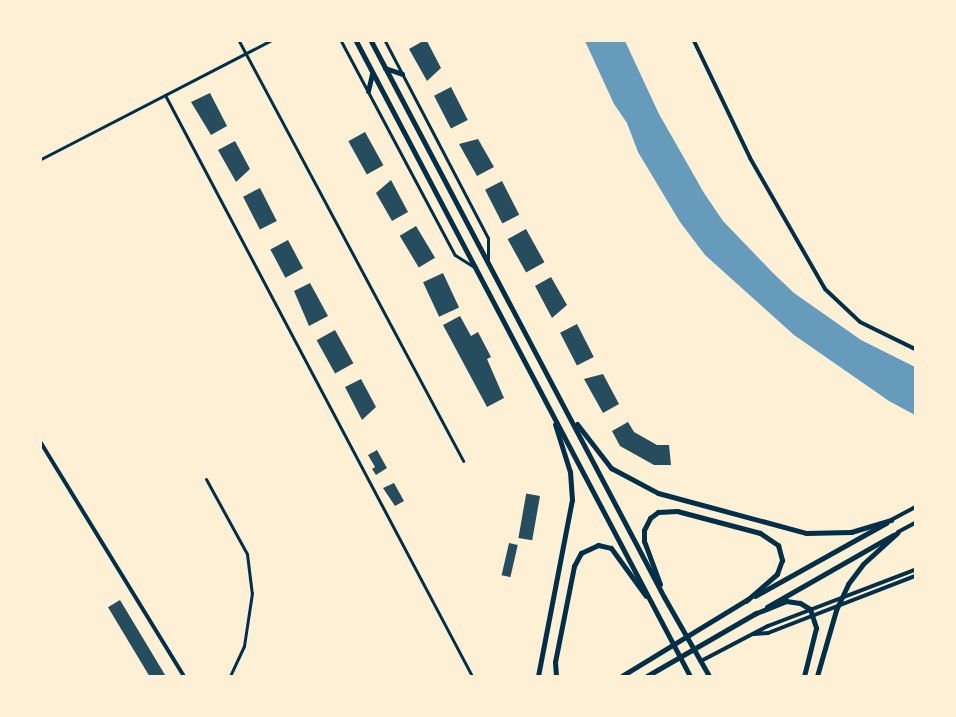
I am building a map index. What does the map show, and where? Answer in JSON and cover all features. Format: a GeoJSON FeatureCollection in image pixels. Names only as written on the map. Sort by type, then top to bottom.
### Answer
{"type":"FeatureCollection","features":[{"type":"Feature","properties":{"kind":"highway"},"geometry":{"type":"LineString","coordinates":[[356,41],[690,676]]}},
{"type":"Feature","properties":{"kind":"highway"},"geometry":{"type":"LineString","coordinates":[[371,41],[664,597],[709,676]]}},
{"type":"Feature","properties":{"kind":"highway"},"geometry":{"type":"LineString","coordinates":[[385,68],[402,74]]}},
{"type":"Feature","properties":{"kind":"highway"},"geometry":{"type":"LineString","coordinates":[[368,91],[372,72]]}},
{"type":"Feature","properties":{"kind":"highway"},"geometry":{"type":"LineString","coordinates":[[564,406],[603,460],[628,480],[658,492],[782,528],[832,535],[891,520]]}},
{"type":"Feature","properties":{"kind":"highway"},"geometry":{"type":"LineString","coordinates":[[538,676],[569,527],[573,492],[568,462],[550,409]]}},
{"type":"Feature","properties":{"kind":"highway"},"geometry":{"type":"LineString","coordinates":[[664,597],[643,535],[647,522],[658,512],[678,511],[770,538],[780,550],[780,570],[746,601]]}},
{"type":"Feature","properties":{"kind":"highway"},"geometry":{"type":"LineString","coordinates":[[817,676],[839,603],[855,574],[898,532]]}},
{"type":"Feature","properties":{"kind":"highway"},"geometry":{"type":"LineString","coordinates":[[556,676],[555,662],[574,566],[585,550],[602,545],[614,550],[654,606]]}},
{"type":"Feature","properties":{"kind":"highway"},"geometry":{"type":"LineString","coordinates":[[754,614],[779,603],[800,603],[815,618],[815,638],[804,676]]}},
{"type":"Feature","properties":{"kind":"main road"},"geometry":{"type":"LineString","coordinates":[[622,676],[746,601],[891,520]]}},
{"type":"Feature","properties":{"kind":"main road"},"geometry":{"type":"LineString","coordinates":[[647,676],[898,532]]}},
{"type":"Feature","properties":{"kind":"street"},"geometry":{"type":"LineString","coordinates":[[239,41],[463,461]]}},
{"type":"Feature","properties":{"kind":"street"},"geometry":{"type":"LineString","coordinates":[[41,159],[270,41]]}},
{"type":"Feature","properties":{"kind":"street"},"geometry":{"type":"LineString","coordinates":[[341,41],[455,255],[474,267]]}},
{"type":"Feature","properties":{"kind":"street"},"geometry":{"type":"LineString","coordinates":[[385,41],[488,238],[488,261]]}},
{"type":"Feature","properties":{"kind":"street"},"geometry":{"type":"LineString","coordinates":[[694,41],[750,158],[825,289],[860,322],[897,343],[915,350]]}},
{"type":"Feature","properties":{"kind":"street"},"geometry":{"type":"LineString","coordinates":[[165,95],[472,676]]}},
{"type":"Feature","properties":{"kind":"street"},"geometry":{"type":"LineString","coordinates":[[41,442],[43,449],[184,676]]}},
{"type":"Feature","properties":{"kind":"street"},"geometry":{"type":"LineString","coordinates":[[206,479],[247,554],[252,593],[244,646],[230,676]]}},
{"type":"Feature","properties":{"kind":"street"},"geometry":{"type":"LineString","coordinates":[[891,520],[915,507]]}},
{"type":"Feature","properties":{"kind":"street"},"geometry":{"type":"LineString","coordinates":[[898,532],[915,523]]}},
{"type":"Feature","properties":{"kind":"street"},"geometry":{"type":"LineString","coordinates":[[701,661],[752,634],[915,570]]}},
{"type":"Feature","properties":{"kind":"street"},"geometry":{"type":"LineString","coordinates":[[752,634],[768,634],[915,576]]}},
{"type":"Feature","properties":{"kind":"water"},"geometry":{"type":"Polygon","coordinates":[[[585,41],[625,41],[659,114],[704,193],[723,221],[773,273],[794,293],[861,340],[915,367],[915,415],[889,401],[794,335],[705,255],[680,222],[638,152],[627,123],[614,104],[585,41]]]}},
{"type":"Feature","properties":{"kind":"building"},"geometry":{"type":"Polygon","coordinates":[[[423,41],[427,41],[441,68],[427,81],[409,49],[423,41]]]}},
{"type":"Feature","properties":{"kind":"building"},"geometry":{"type":"Polygon","coordinates":[[[451,87],[468,120],[451,129],[434,96],[451,87]]]}},
{"type":"Feature","properties":{"kind":"building"},"geometry":{"type":"Polygon","coordinates":[[[210,93],[227,126],[211,135],[191,102],[210,93]]]}},
{"type":"Feature","properties":{"kind":"building"},"geometry":{"type":"Polygon","coordinates":[[[365,132],[383,165],[367,174],[348,141],[365,132]]]}},
{"type":"Feature","properties":{"kind":"building"},"geometry":{"type":"Polygon","coordinates":[[[478,139],[494,167],[477,176],[459,144],[478,139]]]}},
{"type":"Feature","properties":{"kind":"building"},"geometry":{"type":"Polygon","coordinates":[[[235,141],[250,169],[236,182],[218,150],[235,141]]]}},
{"type":"Feature","properties":{"kind":"building"},"geometry":{"type":"Polygon","coordinates":[[[391,180],[408,212],[392,221],[376,193],[391,180]]]}},
{"type":"Feature","properties":{"kind":"building"},"geometry":{"type":"Polygon","coordinates":[[[502,181],[519,215],[502,223],[485,190],[502,181]]]}},
{"type":"Feature","properties":{"kind":"building"},"geometry":{"type":"Polygon","coordinates":[[[260,188],[277,221],[260,230],[243,197],[260,188]]]}},
{"type":"Feature","properties":{"kind":"building"},"geometry":{"type":"Polygon","coordinates":[[[416,226],[435,258],[419,268],[400,236],[416,226]]]}},
{"type":"Feature","properties":{"kind":"building"},"geometry":{"type":"Polygon","coordinates":[[[526,229],[544,262],[526,272],[508,239],[526,229]]]}},
{"type":"Feature","properties":{"kind":"building"},"geometry":{"type":"Polygon","coordinates":[[[288,240],[303,268],[285,278],[270,249],[288,240]]]}},
{"type":"Feature","properties":{"kind":"building"},"geometry":{"type":"Polygon","coordinates":[[[443,273],[459,307],[439,317],[423,282],[443,273]]]}},
{"type":"Feature","properties":{"kind":"building"},"geometry":{"type":"Polygon","coordinates":[[[551,277],[567,305],[552,318],[535,286],[551,277]]]}},
{"type":"Feature","properties":{"kind":"building"},"geometry":{"type":"Polygon","coordinates":[[[310,283],[328,316],[309,326],[294,291],[310,283]]]}},
{"type":"Feature","properties":{"kind":"building"},"geometry":{"type":"Polygon","coordinates":[[[460,316],[471,336],[478,332],[491,357],[487,359],[504,398],[487,407],[443,325],[460,316]]]}},
{"type":"Feature","properties":{"kind":"building"},"geometry":{"type":"Polygon","coordinates":[[[577,324],[594,357],[577,366],[560,333],[577,324]]]}},
{"type":"Feature","properties":{"kind":"building"},"geometry":{"type":"Polygon","coordinates":[[[335,330],[353,363],[335,373],[317,340],[335,330]]]}},
{"type":"Feature","properties":{"kind":"building"},"geometry":{"type":"Polygon","coordinates":[[[603,374],[619,404],[603,413],[584,379],[603,374]]]}},
{"type":"Feature","properties":{"kind":"building"},"geometry":{"type":"Polygon","coordinates":[[[361,379],[376,407],[362,420],[345,387],[361,379]]]}},
{"type":"Feature","properties":{"kind":"building"},"geometry":{"type":"Polygon","coordinates":[[[628,422],[634,432],[657,445],[669,445],[671,465],[654,465],[620,446],[612,431],[628,422]]]}},
{"type":"Feature","properties":{"kind":"building"},"geometry":{"type":"Polygon","coordinates":[[[377,450],[387,468],[376,475],[372,469],[375,467],[368,455],[377,450]]]}},
{"type":"Feature","properties":{"kind":"building"},"geometry":{"type":"Polygon","coordinates":[[[394,483],[404,501],[395,506],[383,488],[394,483]]]}},
{"type":"Feature","properties":{"kind":"building"},"geometry":{"type":"Polygon","coordinates":[[[526,494],[540,496],[532,540],[518,538],[526,494]]]}},
{"type":"Feature","properties":{"kind":"building"},"geometry":{"type":"Polygon","coordinates":[[[509,543],[518,545],[510,577],[502,575],[509,543]]]}},
{"type":"Feature","properties":{"kind":"building"},"geometry":{"type":"Polygon","coordinates":[[[120,600],[166,676],[149,676],[108,607],[120,600]]]}}]}
